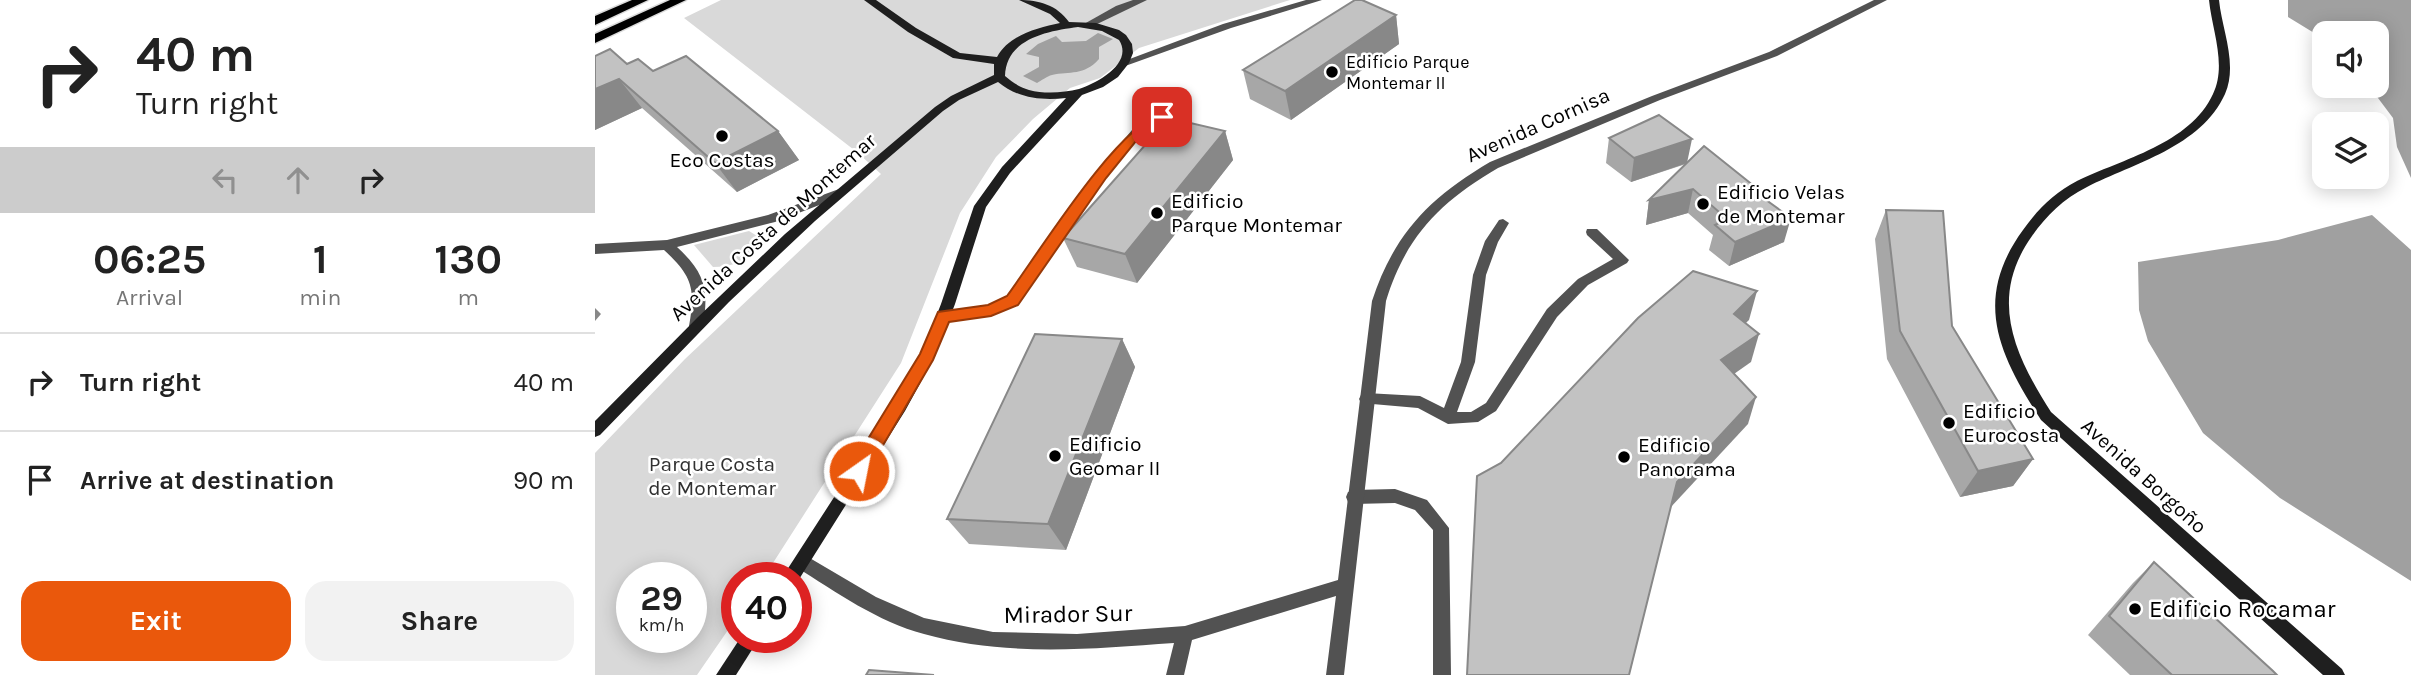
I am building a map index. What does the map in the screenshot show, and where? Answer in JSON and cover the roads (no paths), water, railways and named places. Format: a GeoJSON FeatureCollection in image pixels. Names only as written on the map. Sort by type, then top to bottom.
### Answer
{"type":"FeatureCollection","features":[{"type":"Feature","properties":{"kind":"main road"},"geometry":{"type":"LineString","coordinates":[[595,21],[642,0]]}},
{"type":"Feature","properties":{"kind":"main road"},"geometry":{"type":"LineString","coordinates":[[595,39],[680,0]]}},
{"type":"Feature","properties":{"kind":"street"},"geometry":{"type":"LineString","coordinates":[[869,0],[912,30],[957,55],[1000,61]]}},
{"type":"Feature","properties":{"kind":"street"},"geometry":{"type":"LineString","coordinates":[[1024,0],[1052,10],[1063,18],[1066,24]]}},
{"type":"Feature","properties":{"kind":"street"},"geometry":{"type":"LineString","coordinates":[[1089,24],[1142,0]]}},
{"type":"Feature","properties":{"kind":"street"},"geometry":{"type":"LineString","coordinates":[[1124,63],[1227,26],[1317,0]]}},
{"type":"Feature","properties":{"kind":"street","name":"Avenida Cornisa"},"geometry":{"type":"LineString","coordinates":[[1335,675],[1379,301],[1387,276],[1413,230],[1451,193],[1495,165],[1675,90],[1773,54],[1882,0]]}},
{"type":"Feature","properties":{"kind":"street","name":"Avenida Borgoño"},"geometry":{"type":"LineString","coordinates":[[2214,0],[2215,24],[2226,67],[2221,88],[2211,108],[2178,138],[2059,197],[2011,254],[2001,290],[2004,331],[2018,372],[2046,416],[2336,675]]}},
{"type":"Feature","properties":{"kind":"street"},"geometry":{"type":"LineString","coordinates":[[1066,24],[1089,24],[1118,33],[1126,42],[1128,52],[1124,63],[1114,75],[1098,85],[1078,92],[1037,97],[1013,90],[999,77],[1000,61],[1018,42],[1049,28],[1066,24]]}},
{"type":"Feature","properties":{"kind":"street","name":"Avenida Costa de Montemar"},"geometry":{"type":"LineString","coordinates":[[595,431],[696,326],[770,254],[839,193],[939,109],[955,98],[999,77]]}},
{"type":"Feature","properties":{"kind":"street"},"geometry":{"type":"LineString","coordinates":[[802,562],[928,356],[980,206],[1006,170],[1078,92]]}},
{"type":"Feature","properties":{"kind":"street"},"geometry":{"type":"LineString","coordinates":[[943,316],[991,310],[1013,300],[1101,175],[1136,133],[1162,117]]}},
{"type":"Feature","properties":{"kind":"street"},"geometry":{"type":"LineString","coordinates":[[595,249],[667,245],[771,219],[839,193]]}},
{"type":"Feature","properties":{"kind":"street"},"geometry":{"type":"LineString","coordinates":[[1448,418],[1468,362],[1479,270],[1491,240],[1503,223]]}},
{"type":"Feature","properties":{"kind":"street"},"geometry":{"type":"LineString","coordinates":[[1366,399],[1420,402],[1448,418],[1472,418],[1491,407],[1552,313],[1583,282],[1622,260],[1592,232]]}},
{"type":"Feature","properties":{"kind":"street"},"geometry":{"type":"LineString","coordinates":[[667,245],[689,265],[702,293],[696,326]]}},
{"type":"Feature","properties":{"kind":"street"},"geometry":{"type":"LineString","coordinates":[[1354,497],[1395,496],[1408,500],[1421,505],[1441,528],[1442,675]]}},
{"type":"Feature","properties":{"kind":"street","name":"Mirador Sur"},"geometry":{"type":"LineString","coordinates":[[812,568],[870,603],[923,626],[993,640],[1077,642],[1185,634],[1346,585]]}},
{"type":"Feature","properties":{"kind":"street"},"geometry":{"type":"LineString","coordinates":[[1175,675],[1185,634]]}},
{"type":"Feature","properties":{"kind":"street"},"geometry":{"type":"LineString","coordinates":[[725,675],[740,653]]}},
{"type":"Feature","properties":{"kind":"place","name":"Edificio Parque Montemar II"},"geometry":{"type":"Point","coordinates":[1332,72]}},
{"type":"Feature","properties":{"kind":"place","name":"Eco Costas"},"geometry":{"type":"Point","coordinates":[722,136]}},
{"type":"Feature","properties":{"kind":"place","name":"Edificio Velas de Montemar"},"geometry":{"type":"Point","coordinates":[1703,204]}},
{"type":"Feature","properties":{"kind":"place","name":"Edificio Parque Montemar"},"geometry":{"type":"Point","coordinates":[1157,213]}},
{"type":"Feature","properties":{"kind":"place","name":"Edificio Eurocosta"},"geometry":{"type":"Point","coordinates":[1949,423]}},
{"type":"Feature","properties":{"kind":"place","name":"Edificio Geomar II"},"geometry":{"type":"Point","coordinates":[1055,456]}},
{"type":"Feature","properties":{"kind":"place","name":"Edificio Panorama"},"geometry":{"type":"Point","coordinates":[1624,457]}},
{"type":"Feature","properties":{"kind":"place","name":"Edificio Rocamar"},"geometry":{"type":"Point","coordinates":[2135,609]}},
{"type":"Feature","properties":{"kind":"park label","name":"Parque Costa de Montemar"},"geometry":{"type":"Point","coordinates":[712,476]}}]}
